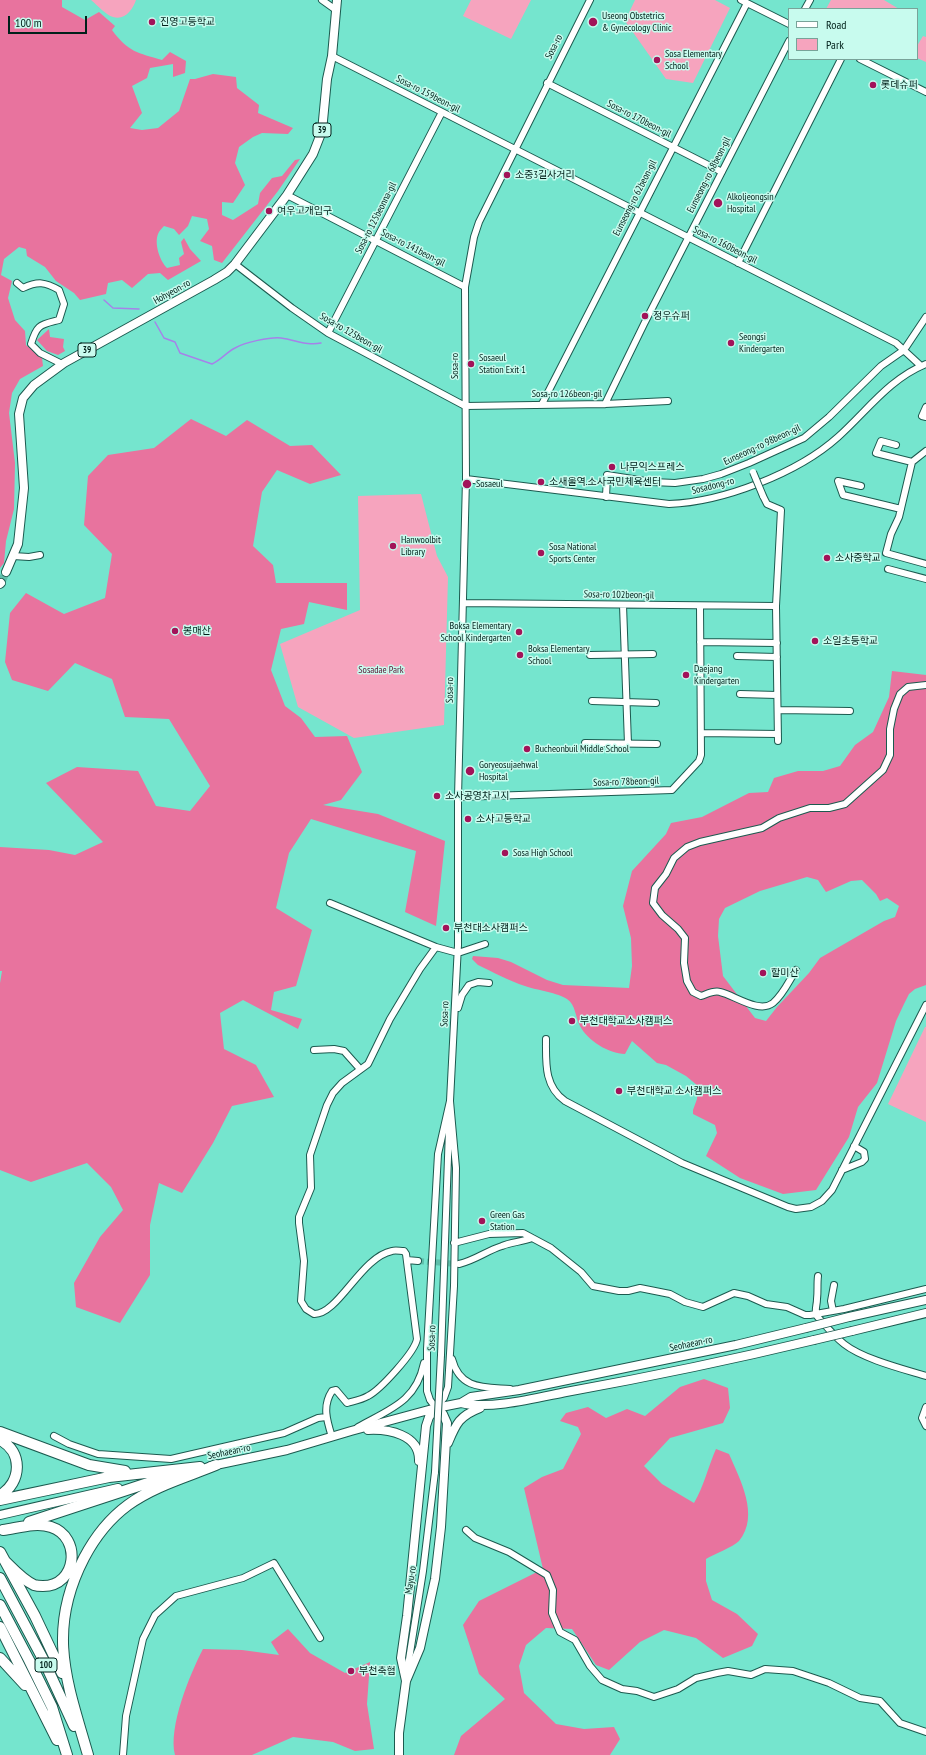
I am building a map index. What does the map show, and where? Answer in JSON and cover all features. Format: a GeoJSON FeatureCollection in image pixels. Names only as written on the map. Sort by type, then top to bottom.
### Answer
{"type":"FeatureCollection","features":[{"type":"Feature","properties":{"kind":"highway"},"geometry":{"type":"LineString","coordinates":[[0,1432],[89,1465],[112,1470],[169,1471]]}},
{"type":"Feature","properties":{"kind":"highway"},"geometry":{"type":"LineString","coordinates":[[0,1440],[10,1447],[18,1469],[10,1485],[0,1495]]}},
{"type":"Feature","properties":{"kind":"highway"},"geometry":{"type":"LineString","coordinates":[[0,1500],[109,1477],[216,1465]]}},
{"type":"Feature","properties":{"kind":"highway"},"geometry":{"type":"LineString","coordinates":[[74,1709],[63,1654],[63,1622],[68,1598],[76,1573],[90,1547],[113,1517],[129,1504],[146,1494],[216,1465]]}},
{"type":"Feature","properties":{"kind":"highway"},"geometry":{"type":"LineString","coordinates":[[1,1530],[157,1480]]}},
{"type":"Feature","properties":{"kind":"highway"},"geometry":{"type":"LineString","coordinates":[[1,1530],[31,1525],[51,1527],[66,1537],[71,1546],[73,1555],[68,1573],[61,1580],[49,1586],[35,1586],[21,1576],[6,1562]]}},
{"type":"Feature","properties":{"kind":"highway"},"geometry":{"type":"LineString","coordinates":[[0,1552],[35,1616],[59,1665],[88,1755]]}},
{"type":"Feature","properties":{"kind":"highway","name":"100"},"geometry":{"type":"LineString","coordinates":[[0,1578],[44,1661],[88,1755]]}},
{"type":"Feature","properties":{"kind":"highway","name":"100"},"geometry":{"type":"LineString","coordinates":[[0,1605],[52,1707],[66,1755]]}},
{"type":"Feature","properties":{"kind":"highway"},"geometry":{"type":"LineString","coordinates":[[0,1627],[33,1694],[66,1755]]}},
{"type":"Feature","properties":{"kind":"highway"},"geometry":{"type":"LineString","coordinates":[[0,1658],[33,1694]]}},
{"type":"Feature","properties":{"kind":"main road","name":"Hohyeon-ro"},"geometry":{"type":"LineString","coordinates":[[6,572],[18,544],[24,488],[19,414],[23,398],[34,385],[62,364],[214,280],[227,272],[235,264],[287,195],[313,154],[322,131],[327,79],[332,56],[337,0]]}},
{"type":"Feature","properties":{"kind":"main road","name":"Seohaean-ro"},"geometry":{"type":"LineString","coordinates":[[0,1515],[287,1450],[351,1431],[461,1403],[471,1397],[519,1390],[736,1345],[924,1300]]}},
{"type":"Feature","properties":{"kind":"main road","name":"Seohaean-ro"},"geometry":{"type":"LineString","coordinates":[[461,1403],[473,1406],[524,1400],[658,1375],[925,1313]]}},
{"type":"Feature","properties":{"kind":"main road"},"geometry":{"type":"LineString","coordinates":[[446,1448],[456,1425],[461,1418],[467,1413],[487,1405]]}},
{"type":"Feature","properties":{"kind":"main road"},"geometry":{"type":"LineString","coordinates":[[438,1408],[443,1414],[447,1423],[441,1527],[435,1579],[420,1648],[406,1682],[401,1658],[408,1616],[418,1496],[426,1426],[429,1417],[438,1408]]}},
{"type":"Feature","properties":{"kind":"main road"},"geometry":{"type":"LineString","coordinates":[[351,1431],[388,1430],[396,1432],[412,1443],[417,1449],[419,1458],[418,1496]]}},
{"type":"Feature","properties":{"kind":"main road","name":"Mayu-ro"},"geometry":{"type":"LineString","coordinates":[[399,1755],[399,1733],[406,1682]]}},
{"type":"Feature","properties":{"kind":"street"},"geometry":{"type":"LineString","coordinates":[[322,0],[336,10]]}},
{"type":"Feature","properties":{"kind":"street","name":"Sosa-ro"},"geometry":{"type":"LineString","coordinates":[[438,1408],[442,1355],[450,1101],[458,953],[458,796],[466,479],[465,287],[474,237],[479,222],[547,83],[590,0]]}},
{"type":"Feature","properties":{"kind":"street"},"geometry":{"type":"LineString","coordinates":[[744,2],[788,24]]}},
{"type":"Feature","properties":{"kind":"street","name":"Eunseong-ro 62beon-gil"},"geometry":{"type":"LineString","coordinates":[[542,404],[744,2]]}},
{"type":"Feature","properties":{"kind":"street","name":"Eunseong-ro 68beon-gil"},"geometry":{"type":"LineString","coordinates":[[605,404],[644,324],[788,43]]}},
{"type":"Feature","properties":{"kind":"street","name":"Sosa-ro 159beon-gil"},"geometry":{"type":"LineString","coordinates":[[332,56],[516,149]]}},
{"type":"Feature","properties":{"kind":"street"},"geometry":{"type":"LineString","coordinates":[[738,263],[840,60]]}},
{"type":"Feature","properties":{"kind":"street"},"geometry":{"type":"LineString","coordinates":[[862,60],[926,92]]}},
{"type":"Feature","properties":{"kind":"street","name":"Sosa-ro 170beon-gil"},"geometry":{"type":"LineString","coordinates":[[547,83],[722,172]]}},
{"type":"Feature","properties":{"kind":"street","name":"Sosa-ro 125beonna-gil"},"geometry":{"type":"LineString","coordinates":[[328,333],[442,112]]}},
{"type":"Feature","properties":{"kind":"street","name":"Sosa-ro 160beon-gil"},"geometry":{"type":"LineString","coordinates":[[516,149],[896,343],[923,365]]}},
{"type":"Feature","properties":{"kind":"street","name":"Sosa-ro 141beon-gil"},"geometry":{"type":"LineString","coordinates":[[287,195],[465,287]]}},
{"type":"Feature","properties":{"kind":"street","name":"Sosa-ro 125beon-gil"},"geometry":{"type":"LineString","coordinates":[[235,264],[292,308],[328,333],[465,406]]}},
{"type":"Feature","properties":{"kind":"street"},"geometry":{"type":"LineString","coordinates":[[17,283],[23,288],[30,285],[47,283],[59,290],[64,304],[59,320],[42,324],[34,331],[30,344],[40,353],[62,364]]}},
{"type":"Feature","properties":{"kind":"street","name":"Eunseong-ro 98beon-gil"},"geometry":{"type":"LineString","coordinates":[[606,497],[607,475],[652,482],[675,483],[715,476],[749,463],[804,438],[829,417],[881,366],[904,350],[926,317]]}},
{"type":"Feature","properties":{"kind":"street","name":"Sosadong-ro"},"geometry":{"type":"LineString","coordinates":[[466,479],[669,504],[688,503],[730,493],[757,483],[795,465],[825,447],[845,430],[890,386],[923,365]]}},
{"type":"Feature","properties":{"kind":"street","name":"Sosa-ro 126beon-gil"},"geometry":{"type":"LineString","coordinates":[[465,406],[605,404],[668,401]]}},
{"type":"Feature","properties":{"kind":"street"},"geometry":{"type":"LineString","coordinates":[[926,407],[922,416],[926,417]]}},
{"type":"Feature","properties":{"kind":"street"},"geometry":{"type":"LineString","coordinates":[[896,445],[881,441],[876,454],[912,462]]}},
{"type":"Feature","properties":{"kind":"street"},"geometry":{"type":"LineString","coordinates":[[926,451],[912,462],[901,509],[891,534],[886,553],[926,564]]}},
{"type":"Feature","properties":{"kind":"street"},"geometry":{"type":"LineString","coordinates":[[701,733],[778,738],[776,606],[780,510],[767,504],[749,463]]}},
{"type":"Feature","properties":{"kind":"street"},"geometry":{"type":"LineString","coordinates":[[861,486],[838,481],[843,495],[901,509]]}},
{"type":"Feature","properties":{"kind":"street"},"geometry":{"type":"LineString","coordinates":[[12,556],[29,557],[40,555]]}},
{"type":"Feature","properties":{"kind":"street"},"geometry":{"type":"LineString","coordinates":[[888,569],[926,580]]}},
{"type":"Feature","properties":{"kind":"street","name":"Sosa-ro 102beon-gil"},"geometry":{"type":"LineString","coordinates":[[463,603],[776,606]]}},
{"type":"Feature","properties":{"kind":"street"},"geometry":{"type":"LineString","coordinates":[[623,605],[628,744]]}},
{"type":"Feature","properties":{"kind":"street","name":"Sosa-ro 78beon-gil"},"geometry":{"type":"LineString","coordinates":[[458,796],[672,790],[699,761],[701,755],[700,606]]}},
{"type":"Feature","properties":{"kind":"street"},"geometry":{"type":"LineString","coordinates":[[700,642],[776,643]]}},
{"type":"Feature","properties":{"kind":"street"},"geometry":{"type":"LineString","coordinates":[[590,655],[652,654]]}},
{"type":"Feature","properties":{"kind":"street"},"geometry":{"type":"LineString","coordinates":[[737,656],[777,657]]}},
{"type":"Feature","properties":{"kind":"street"},"geometry":{"type":"LineString","coordinates":[[796,970],[778,997],[772,1004],[765,1007],[755,1006],[718,991],[701,996],[693,992],[687,981],[684,963],[685,938],[678,929],[662,915],[653,903],[655,888],[666,874],[674,858],[687,847],[700,842],[762,828],[779,818],[810,808],[829,808],[845,804],[883,770],[890,755],[892,716],[900,694],[908,687],[926,685]]}},
{"type":"Feature","properties":{"kind":"street"},"geometry":{"type":"LineString","coordinates":[[740,694],[777,695]]}},
{"type":"Feature","properties":{"kind":"street"},"geometry":{"type":"LineString","coordinates":[[592,701],[656,703]]}},
{"type":"Feature","properties":{"kind":"street"},"geometry":{"type":"LineString","coordinates":[[778,710],[850,711]]}},
{"type":"Feature","properties":{"kind":"street"},"geometry":{"type":"LineString","coordinates":[[585,743],[657,744]]}},
{"type":"Feature","properties":{"kind":"street"},"geometry":{"type":"LineString","coordinates":[[330,903],[436,947],[458,953],[486,944]]}},
{"type":"Feature","properties":{"kind":"street"},"geometry":{"type":"LineString","coordinates":[[332,1437],[326,1417],[328,1400],[332,1392],[336,1390],[339,1391],[347,1403],[367,1397],[380,1388],[416,1345],[417,1339],[407,1260],[404,1251],[392,1251],[377,1259],[358,1274],[339,1298],[327,1310],[314,1314],[303,1306],[301,1295],[304,1261],[299,1217],[311,1188],[310,1155],[327,1105],[333,1093],[346,1079],[368,1064],[393,1013],[420,969],[436,947]]}},
{"type":"Feature","properties":{"kind":"street"},"geometry":{"type":"LineString","coordinates":[[455,1019],[462,995],[467,987],[473,983],[489,983]]}},
{"type":"Feature","properties":{"kind":"street"},"geometry":{"type":"LineString","coordinates":[[546,1039],[548,1076],[552,1088],[558,1095],[571,1104],[692,1168],[796,1209],[811,1207],[822,1201],[832,1190],[926,1005]]}},
{"type":"Feature","properties":{"kind":"street"},"geometry":{"type":"LineString","coordinates":[[314,1050],[344,1051],[360,1070]]}},
{"type":"Feature","properties":{"kind":"street"},"geometry":{"type":"LineString","coordinates":[[450,1101],[456,1168],[450,1352],[448,1387],[438,1408],[430,1400],[427,1391],[427,1349],[438,1154],[450,1101]]}},
{"type":"Feature","properties":{"kind":"street"},"geometry":{"type":"LineString","coordinates":[[842,1170],[862,1162],[865,1159],[864,1152],[854,1146]]}},
{"type":"Feature","properties":{"kind":"street"},"geometry":{"type":"LineString","coordinates":[[454,1243],[489,1234],[523,1234],[551,1248],[581,1272],[593,1286],[619,1291],[628,1291],[640,1288],[670,1294],[685,1302],[703,1307],[734,1293],[766,1304],[787,1307],[805,1315],[816,1315],[926,1289]]}},
{"type":"Feature","properties":{"kind":"street"},"geometry":{"type":"LineString","coordinates":[[459,1264],[472,1261],[502,1246],[521,1243],[532,1238]]}},
{"type":"Feature","properties":{"kind":"street"},"geometry":{"type":"LineString","coordinates":[[407,1260],[418,1261]]}},
{"type":"Feature","properties":{"kind":"street"},"geometry":{"type":"LineString","coordinates":[[818,1276],[816,1287],[816,1315],[840,1341],[854,1350],[899,1368],[926,1376]]}},
{"type":"Feature","properties":{"kind":"street"},"geometry":{"type":"LineString","coordinates":[[833,1311],[831,1301],[834,1285]]}},
{"type":"Feature","properties":{"kind":"street"},"geometry":{"type":"LineString","coordinates":[[351,1431],[399,1403],[413,1392],[422,1373],[427,1349]]}},
{"type":"Feature","properties":{"kind":"street"},"geometry":{"type":"LineString","coordinates":[[450,1352],[454,1366],[459,1375],[467,1383],[477,1386],[519,1390]]}},
{"type":"Feature","properties":{"kind":"street"},"geometry":{"type":"LineString","coordinates":[[926,1407],[922,1418],[926,1426]]}},
{"type":"Feature","properties":{"kind":"street","name":"Mayu-ro"},"geometry":{"type":"LineString","coordinates":[[406,1682],[423,1571],[435,1472],[438,1408]]}},
{"type":"Feature","properties":{"kind":"street"},"geometry":{"type":"LineString","coordinates":[[54,1436],[69,1444],[98,1454],[171,1459],[284,1433],[318,1418],[326,1417]]}},
{"type":"Feature","properties":{"kind":"street"},"geometry":{"type":"LineString","coordinates":[[466,1530],[475,1538],[509,1552],[547,1575],[553,1590],[552,1613],[560,1632],[576,1640],[590,1666],[602,1680],[622,1689],[636,1691],[654,1697],[678,1689],[696,1678],[716,1673],[728,1671],[751,1675],[765,1669],[793,1671],[830,1683],[860,1698],[880,1701],[900,1723],[926,1732]]}},
{"type":"Feature","properties":{"kind":"street"},"geometry":{"type":"LineString","coordinates":[[123,1755],[126,1716],[143,1639],[155,1615],[176,1596],[243,1578],[274,1563],[320,1638]]}},
{"type":"Feature","properties":{"kind":"green space"},"geometry":{"type":"Polygon","coordinates":[[[91,0],[136,0],[133,7],[125,16],[117,18],[107,14],[91,0]]]}},
{"type":"Feature","properties":{"kind":"green space"},"geometry":{"type":"Polygon","coordinates":[[[471,0],[531,0],[511,39],[463,16],[471,0]]]}},
{"type":"Feature","properties":{"kind":"green space"},"geometry":{"type":"Polygon","coordinates":[[[635,0],[715,0],[730,8],[693,83],[666,79],[625,21],[635,0]]]}},
{"type":"Feature","properties":{"kind":"green space"},"geometry":{"type":"Polygon","coordinates":[[[831,0],[884,0],[897,8],[827,8],[831,0]]]}},
{"type":"Feature","properties":{"kind":"green space"},"geometry":{"type":"Polygon","coordinates":[[[923,36],[926,37],[926,62],[918,58],[918,44],[923,36]]]}},
{"type":"Feature","properties":{"kind":"green space","name":"Sosadae Park"},"geometry":{"type":"Polygon","coordinates":[[[421,494],[437,556],[448,577],[444,725],[354,738],[298,707],[280,644],[360,610],[358,496],[421,494]]]}},
{"type":"Feature","properties":{"kind":"green space"},"geometry":{"type":"Polygon","coordinates":[[[926,1027],[926,1122],[888,1104],[926,1027]]]}},
{"type":"Feature","properties":{"kind":"shaded area"},"geometry":{"type":"Polygon","coordinates":[[[0,0],[62,0],[62,7],[85,20],[99,12],[115,26],[112,30],[123,43],[134,51],[162,60],[170,52],[186,61],[185,73],[173,77],[173,64],[150,68],[147,78],[132,86],[142,113],[130,128],[142,130],[158,128],[179,111],[190,79],[213,74],[236,77],[237,88],[259,105],[258,113],[293,128],[288,134],[262,133],[253,137],[239,147],[235,163],[245,185],[233,203],[222,202],[222,215],[233,220],[258,204],[260,193],[272,178],[282,176],[295,160],[300,159],[278,191],[222,263],[214,260],[212,246],[200,241],[209,229],[207,219],[192,216],[188,226],[179,235],[174,229],[164,226],[158,234],[158,252],[167,268],[180,265],[179,258],[184,254],[181,242],[184,238],[190,249],[201,261],[168,280],[160,273],[148,274],[132,288],[122,280],[108,283],[106,294],[80,300],[74,293],[56,281],[45,267],[27,256],[26,249],[19,247],[4,259],[1,275],[12,281],[8,298],[15,320],[25,331],[26,345],[42,358],[43,366],[20,379],[12,393],[9,413],[15,463],[14,509],[6,541],[4,563],[0,568],[0,0]]]}},
{"type":"Feature","properties":{"kind":"shaded area"},"geometry":{"type":"Polygon","coordinates":[[[49,329],[50,337],[64,339],[63,347],[65,351],[58,355],[47,351],[37,340],[49,329]]]}},
{"type":"Feature","properties":{"kind":"shaded area"},"geometry":{"type":"Polygon","coordinates":[[[191,419],[226,436],[247,420],[290,446],[312,445],[341,475],[310,484],[277,470],[262,492],[253,546],[273,565],[276,583],[347,583],[347,610],[309,602],[304,624],[281,629],[271,670],[285,706],[301,718],[315,737],[347,736],[362,772],[341,800],[323,805],[378,814],[445,841],[436,926],[405,912],[416,851],[311,819],[289,853],[276,908],[312,930],[296,986],[274,992],[271,1010],[302,1019],[298,1029],[243,1000],[220,1013],[224,1049],[256,1065],[274,1097],[232,1106],[213,1143],[182,1193],[159,1183],[150,1225],[150,1275],[120,1323],[76,1307],[74,1283],[100,1237],[123,1210],[111,1187],[87,1163],[31,1182],[0,1170],[0,983],[2,971],[0,971],[0,847],[49,850],[75,855],[103,842],[46,783],[77,767],[138,771],[156,806],[190,811],[210,786],[169,719],[125,717],[112,679],[75,663],[48,691],[12,680],[5,662],[10,613],[26,593],[64,614],[105,598],[112,554],[84,525],[88,476],[108,455],[154,448],[191,419]]]}},
{"type":"Feature","properties":{"kind":"shaded area"},"geometry":{"type":"Polygon","coordinates":[[[892,671],[926,675],[926,985],[915,989],[909,994],[896,1021],[877,1083],[858,1107],[849,1137],[816,1190],[783,1194],[740,1178],[706,1156],[717,1133],[715,1125],[693,1114],[697,1099],[698,1086],[686,1076],[666,1065],[657,1063],[632,1041],[625,1054],[612,1052],[606,1049],[593,1041],[583,1031],[578,1023],[572,1004],[567,999],[559,995],[513,982],[478,965],[472,959],[473,956],[498,958],[511,962],[547,980],[563,985],[629,988],[632,966],[631,938],[623,906],[632,871],[666,834],[671,823],[702,817],[749,793],[768,792],[774,778],[798,771],[823,771],[840,766],[855,745],[873,732],[889,697],[892,671]],[[807,877],[760,891],[725,908],[719,919],[718,936],[723,976],[755,1018],[766,1021],[809,973],[820,958],[884,921],[895,917],[899,906],[887,898],[880,901],[876,894],[862,880],[851,881],[826,892],[818,880],[807,877]]]}},
{"type":"Feature","properties":{"kind":"shaded area"},"geometry":{"type":"Polygon","coordinates":[[[704,1379],[728,1388],[730,1408],[723,1423],[670,1438],[644,1466],[662,1484],[694,1503],[701,1490],[716,1449],[729,1454],[743,1486],[748,1509],[748,1520],[745,1531],[739,1541],[706,1559],[706,1581],[712,1600],[737,1614],[758,1634],[752,1646],[723,1658],[696,1638],[664,1630],[640,1642],[609,1670],[596,1665],[572,1629],[546,1628],[526,1645],[519,1666],[524,1693],[556,1724],[584,1729],[614,1727],[620,1739],[610,1755],[454,1755],[461,1736],[505,1699],[479,1674],[463,1625],[479,1601],[543,1569],[524,1488],[542,1477],[563,1469],[581,1434],[578,1427],[560,1421],[566,1413],[588,1407],[606,1418],[627,1409],[645,1416],[680,1387],[704,1379]]]}},
{"type":"Feature","properties":{"kind":"shaded area"},"geometry":{"type":"Polygon","coordinates":[[[288,1629],[310,1653],[345,1673],[370,1662],[367,1704],[374,1749],[355,1751],[333,1742],[293,1737],[252,1755],[175,1755],[174,1743],[177,1716],[192,1672],[203,1649],[242,1650],[279,1655],[271,1642],[288,1629]]]}},
{"type":"Feature","properties":{"kind":"waterway"},"geometry":{"type":"LineString","coordinates":[[104,300],[113,308],[139,309]]}},
{"type":"Feature","properties":{"kind":"waterway"},"geometry":{"type":"LineString","coordinates":[[155,322],[164,338],[175,342],[180,353],[212,364],[235,348],[258,340],[281,338],[306,343],[321,343]]}},
{"type":"Feature","properties":{"kind":"tunnel"},"geometry":{"type":"LineString","coordinates":[[1,583],[6,572]]}},
{"type":"Feature","properties":{"kind":"tunnel"},"geometry":{"type":"LineString","coordinates":[[418,1261],[459,1264]]}},
{"type":"Feature","properties":{"kind":"place","name":"진영고등학교"},"geometry":{"type":"Point","coordinates":[152,22]}},
{"type":"Feature","properties":{"kind":"place","name":"Useong Obstetrics & Gynecology Clinic"},"geometry":{"type":"Point","coordinates":[593,22]}},
{"type":"Feature","properties":{"kind":"place","name":"Sosa Elementary School"},"geometry":{"type":"Point","coordinates":[657,60]}},
{"type":"Feature","properties":{"kind":"place","name":"롯데슈퍼"},"geometry":{"type":"Point","coordinates":[873,85]}},
{"type":"Feature","properties":{"kind":"place","name":"소중3길사거리"},"geometry":{"type":"Point","coordinates":[507,175]}},
{"type":"Feature","properties":{"kind":"place","name":"Alkoljeongsin Hospital"},"geometry":{"type":"Point","coordinates":[718,203]}},
{"type":"Feature","properties":{"kind":"place","name":"여우고개입구"},"geometry":{"type":"Point","coordinates":[269,211]}},
{"type":"Feature","properties":{"kind":"place","name":"정우슈퍼"},"geometry":{"type":"Point","coordinates":[645,316]}},
{"type":"Feature","properties":{"kind":"place","name":"Seongsi Kindergarten"},"geometry":{"type":"Point","coordinates":[731,343]}},
{"type":"Feature","properties":{"kind":"place","name":"Sosaeul Station Exit 1"},"geometry":{"type":"Point","coordinates":[471,364]}},
{"type":"Feature","properties":{"kind":"place","name":"나무익스프레스"},"geometry":{"type":"Point","coordinates":[612,467]}},
{"type":"Feature","properties":{"kind":"place","name":"소새울역.소사국민체육센터"},"geometry":{"type":"Point","coordinates":[541,482]}},
{"type":"Feature","properties":{"kind":"place","name":"Sosaeul"},"geometry":{"type":"Point","coordinates":[467,484]}},
{"type":"Feature","properties":{"kind":"place","name":"Hanwoolbit Library"},"geometry":{"type":"Point","coordinates":[393,546]}},
{"type":"Feature","properties":{"kind":"place","name":"Sosa National Sports Center"},"geometry":{"type":"Point","coordinates":[541,553]}},
{"type":"Feature","properties":{"kind":"place","name":"소사중학교"},"geometry":{"type":"Point","coordinates":[827,558]}},
{"type":"Feature","properties":{"kind":"place","name":"봉매산"},"geometry":{"type":"Point","coordinates":[175,631]}},
{"type":"Feature","properties":{"kind":"place","name":"Boksa Elementary School Kindergarten"},"geometry":{"type":"Point","coordinates":[519,632]}},
{"type":"Feature","properties":{"kind":"place","name":"소일초등학교"},"geometry":{"type":"Point","coordinates":[815,641]}},
{"type":"Feature","properties":{"kind":"place","name":"Boksa Elementary School"},"geometry":{"type":"Point","coordinates":[520,655]}},
{"type":"Feature","properties":{"kind":"place","name":"Daejang Kindergarten"},"geometry":{"type":"Point","coordinates":[686,675]}},
{"type":"Feature","properties":{"kind":"place","name":"Bucheonbuil Middle School"},"geometry":{"type":"Point","coordinates":[527,749]}},
{"type":"Feature","properties":{"kind":"place","name":"Goryeosujaehwal Hospital"},"geometry":{"type":"Point","coordinates":[470,771]}},
{"type":"Feature","properties":{"kind":"place","name":"소사공영차고지"},"geometry":{"type":"Point","coordinates":[437,796]}},
{"type":"Feature","properties":{"kind":"place","name":"소사고등학교"},"geometry":{"type":"Point","coordinates":[468,819]}},
{"type":"Feature","properties":{"kind":"place","name":"Sosa High School"},"geometry":{"type":"Point","coordinates":[505,853]}},
{"type":"Feature","properties":{"kind":"place","name":"부천대소사캠퍼스"},"geometry":{"type":"Point","coordinates":[446,928]}},
{"type":"Feature","properties":{"kind":"place","name":"할미산"},"geometry":{"type":"Point","coordinates":[763,973]}},
{"type":"Feature","properties":{"kind":"place","name":"부천대학교소사캠퍼스"},"geometry":{"type":"Point","coordinates":[572,1021]}},
{"type":"Feature","properties":{"kind":"place","name":"부천대학교 소사캠퍼스"},"geometry":{"type":"Point","coordinates":[619,1091]}},
{"type":"Feature","properties":{"kind":"place","name":"Green Gas Station"},"geometry":{"type":"Point","coordinates":[482,1221]}},
{"type":"Feature","properties":{"kind":"place","name":"부천축협"},"geometry":{"type":"Point","coordinates":[351,1671]}}]}
